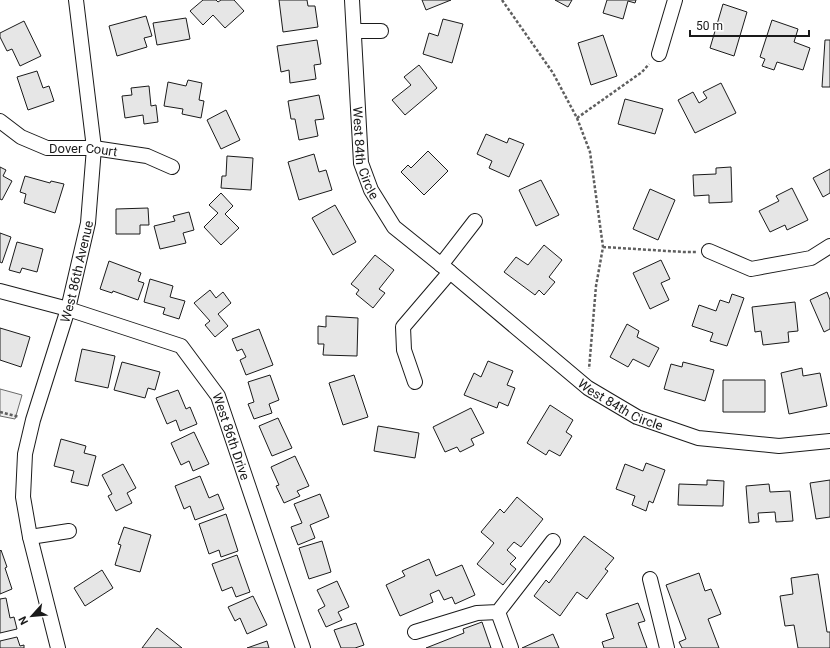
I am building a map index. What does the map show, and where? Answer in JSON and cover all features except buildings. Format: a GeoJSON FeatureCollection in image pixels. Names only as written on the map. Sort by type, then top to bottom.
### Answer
{"type":"FeatureCollection","features":[{"type":"Feature","properties":{"kind":"street","name":"West 84th Circle"},"geometry":{"type":"LineString","coordinates":[[352,0],[361,163],[371,190],[394,227],[588,388],[637,418],[698,438],[779,446],[830,441]]}},
{"type":"Feature","properties":{"kind":"street"},"geometry":{"type":"LineString","coordinates":[[659,54],[675,0]]}},
{"type":"Feature","properties":{"kind":"street","name":"West 86th Avenue"},"geometry":{"type":"LineString","coordinates":[[58,648],[30,537],[23,498],[25,454],[33,420],[68,309],[88,223],[94,148],[80,1]]}},
{"type":"Feature","properties":{"kind":"street"},"geometry":{"type":"LineString","coordinates":[[354,32],[381,31]]}},
{"type":"Feature","properties":{"kind":"street","name":"Dover Court"},"geometry":{"type":"LineString","coordinates":[[0,120],[21,137],[47,148],[94,148],[147,156],[172,167]]}},
{"type":"Feature","properties":{"kind":"street"},"geometry":{"type":"LineString","coordinates":[[415,382],[404,350],[403,326],[445,269],[476,221]]}},
{"type":"Feature","properties":{"kind":"street"},"geometry":{"type":"LineString","coordinates":[[710,252],[751,269],[811,258],[830,246]]}},
{"type":"Feature","properties":{"kind":"street","name":"West 86th Drive"},"geometry":{"type":"LineString","coordinates":[[0,291],[68,309],[181,346],[218,396],[303,648]]}},
{"type":"Feature","properties":{"kind":"street"},"geometry":{"type":"LineString","coordinates":[[30,537],[69,531]]}},
{"type":"Feature","properties":{"kind":"street"},"geometry":{"type":"LineString","coordinates":[[415,632],[477,613],[498,612],[553,541]]}},
{"type":"Feature","properties":{"kind":"street"},"geometry":{"type":"LineString","coordinates":[[650,579],[667,648]]}},
{"type":"Feature","properties":{"kind":"street"},"geometry":{"type":"LineString","coordinates":[[498,612],[511,648]]}},
{"type":"Feature","properties":{"kind":"path"},"geometry":{"type":"LineString","coordinates":[[502,0],[553,73],[577,118],[590,152],[603,247],[596,286],[588,388]]}},
{"type":"Feature","properties":{"kind":"path"},"geometry":{"type":"LineString","coordinates":[[577,118],[642,72],[659,54]]}},
{"type":"Feature","properties":{"kind":"path"},"geometry":{"type":"LineString","coordinates":[[603,247],[684,252],[710,252]]}},
{"type":"Feature","properties":{"kind":"path"},"geometry":{"type":"LineString","coordinates":[[0,412],[33,420]]}},
{"type":"Feature","properties":{"kind":"shaded area"},"geometry":{"type":"Polygon","coordinates":[[[0,389],[22,395],[15,419],[0,416],[0,389]]]}}]}
